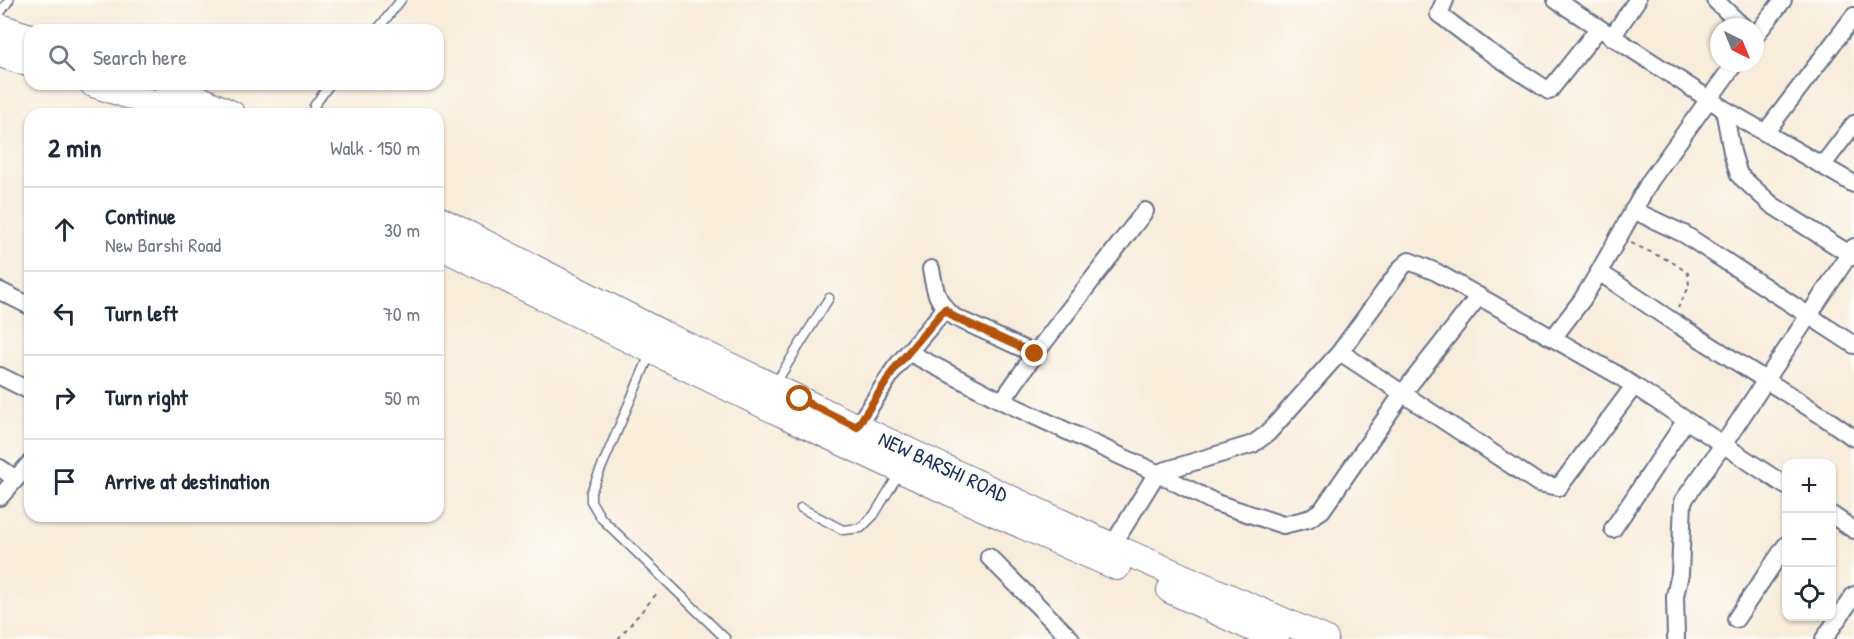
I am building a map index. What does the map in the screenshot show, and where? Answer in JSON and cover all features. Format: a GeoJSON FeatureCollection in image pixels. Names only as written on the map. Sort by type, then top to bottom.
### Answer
{"type":"FeatureCollection","features":[{"type":"Feature","properties":{"kind":"main road"},"geometry":{"type":"LineString","coordinates":[[0,27],[24,35]]}},
{"type":"Feature","properties":{"kind":"main road"},"geometry":{"type":"LineString","coordinates":[[0,54],[24,62]]}},
{"type":"Feature","properties":{"kind":"main road"},"geometry":{"type":"LineString","coordinates":[[111,90],[167,108]]}},
{"type":"Feature","properties":{"kind":"main road"},"geometry":{"type":"LineString","coordinates":[[180,90],[219,108]]}},
{"type":"Feature","properties":{"kind":"main road","name":"NEW BARSHI ROAD"},"geometry":{"type":"LineString","coordinates":[[444,222],[663,334],[857,427],[1112,546],[1325,639]]}},
{"type":"Feature","properties":{"kind":"main road","name":"NEW BARSHI ROAD"},"geometry":{"type":"LineString","coordinates":[[444,248],[652,352],[997,515],[1276,639]]}},
{"type":"Feature","properties":{"kind":"street"},"geometry":{"type":"LineString","coordinates":[[1445,0],[1439,14],[1485,49],[1549,92],[1637,0]]}},
{"type":"Feature","properties":{"kind":"street"},"geometry":{"type":"LineString","coordinates":[[1556,0],[1724,109],[1854,184]]}},
{"type":"Feature","properties":{"kind":"street"},"geometry":{"type":"LineString","coordinates":[[1715,0],[1734,18]]}},
{"type":"Feature","properties":{"kind":"street"},"geometry":{"type":"LineString","coordinates":[[1764,24],[1783,0]]}},
{"type":"Feature","properties":{"kind":"street"},"geometry":{"type":"LineString","coordinates":[[1765,133],[1854,16]]}},
{"type":"Feature","properties":{"kind":"street"},"geometry":{"type":"LineString","coordinates":[[1553,338],[1582,300],[1620,238],[1650,181],[1728,72]]}},
{"type":"Feature","properties":{"kind":"street"},"geometry":{"type":"LineString","coordinates":[[1676,639],[1675,596],[1680,574],[1683,501],[1852,253],[1772,204],[1739,175],[1724,109]]}},
{"type":"Feature","properties":{"kind":"street"},"geometry":{"type":"LineString","coordinates":[[1822,166],[1854,124]]}},
{"type":"Feature","properties":{"kind":"street"},"geometry":{"type":"LineString","coordinates":[[1633,210],[1684,234],[1854,345]]}},
{"type":"Feature","properties":{"kind":"street"},"geometry":{"type":"LineString","coordinates":[[1002,400],[1145,211]]}},
{"type":"Feature","properties":{"kind":"street"},"geometry":{"type":"LineString","coordinates":[[1112,546],[1157,473],[1253,444],[1268,433],[1340,352],[1402,267],[1409,261],[1436,272],[1634,386],[1782,483]]}},
{"type":"Feature","properties":{"kind":"street"},"geometry":{"type":"LineString","coordinates":[[931,268],[936,296],[954,317],[1035,354]]}},
{"type":"Feature","properties":{"kind":"street"},"geometry":{"type":"LineString","coordinates":[[1599,272],[1854,438]]}},
{"type":"Feature","properties":{"kind":"street"},"geometry":{"type":"LineString","coordinates":[[0,291],[24,303]]}},
{"type":"Feature","properties":{"kind":"street"},"geometry":{"type":"LineString","coordinates":[[908,352],[1216,503],[1282,525],[1308,519],[1322,510],[1403,393],[1479,296]]}},
{"type":"Feature","properties":{"kind":"street"},"geometry":{"type":"LineString","coordinates":[[857,427],[895,368],[945,309]]}},
{"type":"Feature","properties":{"kind":"street"},"geometry":{"type":"LineString","coordinates":[[1340,352],[1538,483],[1559,487],[1634,386]]}},
{"type":"Feature","properties":{"kind":"street"},"geometry":{"type":"LineString","coordinates":[[0,375],[24,389]]}},
{"type":"Feature","properties":{"kind":"street"},"geometry":{"type":"LineString","coordinates":[[1613,529],[1686,420]]}},
{"type":"Feature","properties":{"kind":"street"},"geometry":{"type":"LineString","coordinates":[[0,468],[16,479]]}},
{"type":"Feature","properties":{"kind":"street"},"geometry":{"type":"LineString","coordinates":[[0,497],[24,470]]}},
{"type":"Feature","properties":{"kind":"street"},"geometry":{"type":"LineString","coordinates":[[1836,518],[1854,530]]}},
{"type":"Feature","properties":{"kind":"street"},"geometry":{"type":"LineString","coordinates":[[1736,619],[1782,551]]}},
{"type":"Feature","properties":{"kind":"street"},"geometry":{"type":"LineString","coordinates":[[989,557],[1071,639]]}},
{"type":"Feature","properties":{"kind":"street"},"geometry":{"type":"LineString","coordinates":[[1824,639],[1854,595]]}},
{"type":"Feature","properties":{"kind":"lane"},"geometry":{"type":"LineString","coordinates":[[0,13],[9,0]]}},
{"type":"Feature","properties":{"kind":"lane"},"geometry":{"type":"LineString","coordinates":[[382,24],[401,0]]}},
{"type":"Feature","properties":{"kind":"lane"},"geometry":{"type":"LineString","coordinates":[[314,108],[326,90]]}},
{"type":"Feature","properties":{"kind":"lane"},"geometry":{"type":"LineString","coordinates":[[774,387],[829,298]]}},
{"type":"Feature","properties":{"kind":"lane"},"geometry":{"type":"LineString","coordinates":[[652,352],[591,492],[591,501],[601,518],[726,639]]}},
{"type":"Feature","properties":{"kind":"lane"},"geometry":{"type":"LineString","coordinates":[[801,507],[843,530],[861,528],[874,515],[902,469]]}},
{"type":"Feature","properties":{"kind":"path"},"geometry":{"type":"LineString","coordinates":[[1640,248],[1672,262],[1688,273],[1689,287],[1672,321]]}},
{"type":"Feature","properties":{"kind":"path"},"geometry":{"type":"LineString","coordinates":[[618,639],[667,582]]}},
{"type":"Feature","properties":{"kind":"route"},"geometry":{"type":"LineString","coordinates":[[800,399],[857,427],[895,368],[945,309],[954,317],[1035,354]]}}]}
